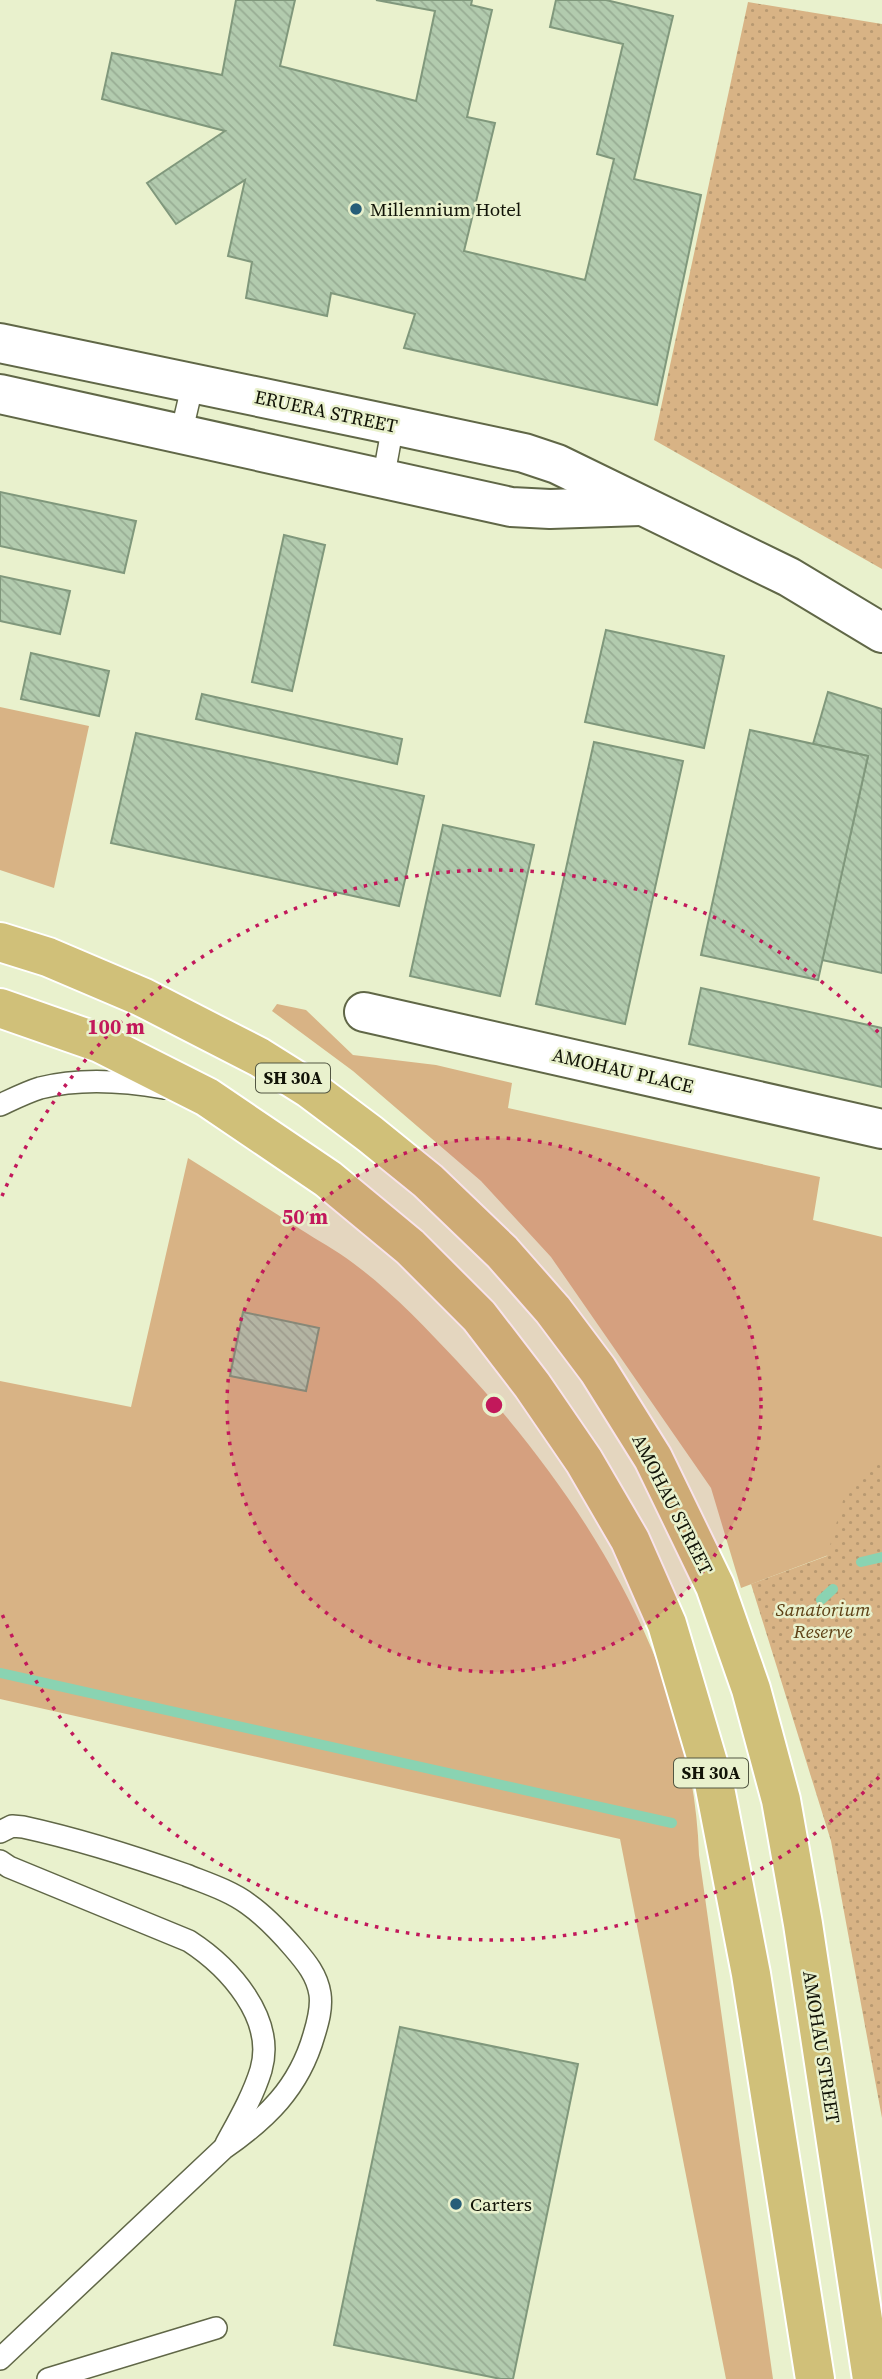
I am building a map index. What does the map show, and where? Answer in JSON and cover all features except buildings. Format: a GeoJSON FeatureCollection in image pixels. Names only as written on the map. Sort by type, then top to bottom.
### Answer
{"type":"FeatureCollection","features":[{"type":"Feature","properties":{"kind":"main road"},"geometry":{"type":"LineString","coordinates":[[0,918],[48,957]]}},
{"type":"Feature","properties":{"kind":"main road","name":"AMOHAU STREET"},"geometry":{"type":"LineString","coordinates":[[0,942],[48,957],[142,997],[259,1057],[310,1089],[428,1181],[502,1252],[553,1310],[597,1370],[653,1458],[715,1586],[751,1689],[781,1800],[803,1924],[872,2379]]}},
{"type":"Feature","properties":{"kind":"main road","name":"SH 30A"},"geometry":{"type":"LineString","coordinates":[[0,1008],[100,1043],[208,1097],[328,1179],[410,1247],[479,1316],[532,1385],[576,1450],[630,1540],[667,1624],[714,1783],[751,1974],[815,2379]]}},
{"type":"Feature","properties":{"kind":"street","name":"ERUERA STREET"},"geometry":{"type":"LineString","coordinates":[[0,343],[524,453],[598,482],[789,577],[882,634]]}},
{"type":"Feature","properties":{"kind":"street","name":"ERUERA STREET"},"geometry":{"type":"LineString","coordinates":[[0,394],[511,506],[550,509],[642,506]]}},
{"type":"Feature","properties":{"kind":"street","name":"AMOHAU PLACE"},"geometry":{"type":"LineString","coordinates":[[364,1012],[882,1129]]}},
{"type":"Feature","properties":{"kind":"lane"},"geometry":{"type":"LineString","coordinates":[[181,434],[193,383]]}},
{"type":"Feature","properties":{"kind":"lane"},"geometry":{"type":"LineString","coordinates":[[383,480],[393,425]]}},
{"type":"Feature","properties":{"kind":"lane"},"geometry":{"type":"LineString","coordinates":[[0,1105],[40,1088],[78,1083],[142,1084],[208,1097]]}},
{"type":"Feature","properties":{"kind":"lane"},"geometry":{"type":"LineString","coordinates":[[0,1832],[12,1826],[106,1848],[213,1886],[247,1903],[289,1942],[311,1967],[317,1979],[321,2007],[310,2051],[295,2080],[271,2110],[256,2126],[223,2149],[0,2359]]}},
{"type":"Feature","properties":{"kind":"lane"},"geometry":{"type":"LineString","coordinates":[[0,1861],[189,1941],[233,1980],[260,2025],[264,2052],[261,2069],[250,2097],[223,2149]]}},
{"type":"Feature","properties":{"kind":"lane"},"geometry":{"type":"LineString","coordinates":[[48,2379],[216,2328]]}},
{"type":"Feature","properties":{"kind":"green space"},"geometry":{"type":"Polygon","coordinates":[[[748,2],[882,24],[882,569],[654,440],[748,2]]]}},
{"type":"Feature","properties":{"kind":"green space"},"geometry":{"type":"Polygon","coordinates":[[[0,707],[89,726],[54,888],[0,870],[0,707]]]}},
{"type":"Feature","properties":{"kind":"green space"},"geometry":{"type":"Polygon","coordinates":[[[277,1004],[306,1010],[353,1055],[436,1065],[512,1083],[508,1108],[820,1177],[813,1220],[882,1237],[882,1535],[741,1588],[711,1488],[551,1257],[481,1181],[353,1071],[272,1011],[277,1004]]]}},
{"type":"Feature","properties":{"kind":"green space"},"geometry":{"type":"Polygon","coordinates":[[[188,1158],[347,1258],[407,1310],[457,1361],[547,1468],[587,1527],[623,1588],[653,1651],[676,1717],[692,1785],[699,1855],[773,2379],[726,2379],[620,1839],[0,1699],[0,1381],[131,1407],[188,1158]]]}},
{"type":"Feature","properties":{"kind":"green space","name":"Sanatorium Reserve"},"geometry":{"type":"Polygon","coordinates":[[[882,1452],[882,2118],[831,1841],[751,1584],[827,1556],[844,1497],[882,1452]]]}},
{"type":"Feature","properties":{"kind":"waterway"},"geometry":{"type":"LineString","coordinates":[[861,1562],[882,1557]]}},
{"type":"Feature","properties":{"kind":"waterway"},"geometry":{"type":"LineString","coordinates":[[821,1600],[833,1589]]}},
{"type":"Feature","properties":{"kind":"waterway"},"geometry":{"type":"LineString","coordinates":[[0,1673],[672,1823]]}},
{"type":"Feature","properties":{"kind":"place","name":"Millennium Hotel"},"geometry":{"type":"Point","coordinates":[356,209]}},
{"type":"Feature","properties":{"kind":"place","name":"Carters"},"geometry":{"type":"Point","coordinates":[456,2204]}}]}
